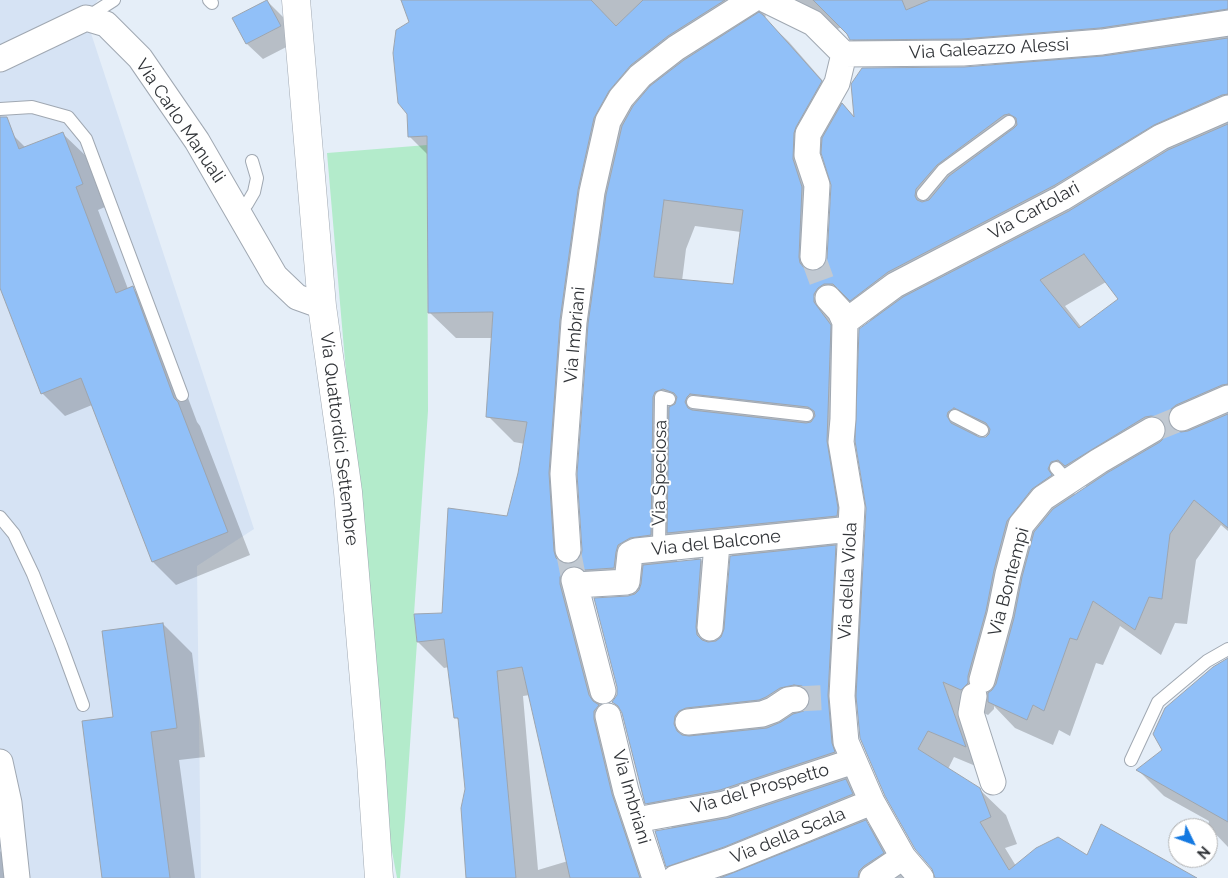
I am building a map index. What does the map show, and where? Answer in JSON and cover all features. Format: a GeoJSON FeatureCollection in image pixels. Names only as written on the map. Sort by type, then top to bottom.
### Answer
{"type":"FeatureCollection","features":[{"type":"Feature","properties":{"kind":"main road","name":"Via Quattordici Settembre"},"geometry":{"type":"LineString","coordinates":[[296,0],[322,306],[349,502],[372,762],[379,878]]}},
{"type":"Feature","properties":{"kind":"street","name":"Via Imbriani"},"geometry":{"type":"LineString","coordinates":[[568,550],[564,474],[574,322],[592,192],[608,121],[620,98],[640,76],[676,48],[752,0]]}},
{"type":"Feature","properties":{"kind":"street"},"geometry":{"type":"LineString","coordinates":[[766,0],[813,23],[844,54],[837,83],[808,134],[807,155],[817,185],[813,257]]}},
{"type":"Feature","properties":{"kind":"street"},"geometry":{"type":"LineString","coordinates":[[0,60],[86,18]]}},
{"type":"Feature","properties":{"kind":"street","name":"Via Carlo Manuali"},"geometry":{"type":"LineString","coordinates":[[86,18],[106,24],[140,58],[197,141],[275,276],[297,297],[322,306]]}},
{"type":"Feature","properties":{"kind":"street","name":"Via Galeazzo Alessi"},"geometry":{"type":"LineString","coordinates":[[844,54],[962,53],[1102,42],[1228,22]]}},
{"type":"Feature","properties":{"kind":"street","name":"Via Cartolari"},"geometry":{"type":"LineString","coordinates":[[845,322],[895,285],[1062,198],[1161,137],[1228,108]]}},
{"type":"Feature","properties":{"kind":"street"},"geometry":{"type":"LineString","coordinates":[[828,298],[840,311],[845,322]]}},
{"type":"Feature","properties":{"kind":"street","name":"Via della Viola"},"geometry":{"type":"LineString","coordinates":[[845,322],[838,419],[852,507],[838,697],[846,742],[872,802],[903,857],[920,878]]}},
{"type":"Feature","properties":{"kind":"street"},"geometry":{"type":"LineString","coordinates":[[1182,418],[1228,398]]}},
{"type":"Feature","properties":{"kind":"street","name":"Via Bontempi"},"geometry":{"type":"LineString","coordinates":[[993,782],[971,713],[1000,614],[1008,574],[1021,526],[1062,474],[1099,461],[1152,430]]}},
{"type":"Feature","properties":{"kind":"street","name":"Via del Balcone"},"geometry":{"type":"LineString","coordinates":[[603,691],[575,583],[627,582],[630,554],[636,551],[851,529]]}},
{"type":"Feature","properties":{"kind":"street"},"geometry":{"type":"LineString","coordinates":[[710,628],[717,544]]}},
{"type":"Feature","properties":{"kind":"street"},"geometry":{"type":"LineString","coordinates":[[688,722],[762,714],[773,710],[788,700],[796,699]]}},
{"type":"Feature","properties":{"kind":"street","name":"Via Imbriani"},"geometry":{"type":"LineString","coordinates":[[608,716],[626,791],[655,878]]}},
{"type":"Feature","properties":{"kind":"street","name":"Via del Prospetto"},"geometry":{"type":"LineString","coordinates":[[636,820],[724,804],[854,761]]}},
{"type":"Feature","properties":{"kind":"street"},"geometry":{"type":"LineString","coordinates":[[0,762],[4,804],[17,878]]}},
{"type":"Feature","properties":{"kind":"street","name":"Via della Scala"},"geometry":{"type":"LineString","coordinates":[[675,878],[729,860],[872,802]]}},
{"type":"Feature","properties":{"kind":"street"},"geometry":{"type":"LineString","coordinates":[[874,877],[903,857]]}},
{"type":"Feature","properties":{"kind":"lane"},"geometry":{"type":"LineString","coordinates":[[86,18],[114,0]]}},
{"type":"Feature","properties":{"kind":"lane"},"geometry":{"type":"LineString","coordinates":[[0,109],[32,107],[68,117],[86,139],[182,395]]}},
{"type":"Feature","properties":{"kind":"lane"},"geometry":{"type":"LineString","coordinates":[[923,194],[943,170],[1009,122]]}},
{"type":"Feature","properties":{"kind":"lane"},"geometry":{"type":"LineString","coordinates":[[238,212],[247,204],[254,192],[257,178],[252,160]]}},
{"type":"Feature","properties":{"kind":"lane","name":"Via Speciosa"},"geometry":{"type":"LineString","coordinates":[[659,548],[665,398]]}},
{"type":"Feature","properties":{"kind":"lane"},"geometry":{"type":"LineString","coordinates":[[693,402],[807,415]]}},
{"type":"Feature","properties":{"kind":"lane"},"geometry":{"type":"LineString","coordinates":[[955,416],[982,430]]}},
{"type":"Feature","properties":{"kind":"lane"},"geometry":{"type":"LineString","coordinates":[[0,517],[14,534],[33,574],[83,705]]}},
{"type":"Feature","properties":{"kind":"lane"},"geometry":{"type":"LineString","coordinates":[[1131,760],[1158,702],[1207,661],[1228,649]]}},
{"type":"Feature","properties":{"kind":"shaded area"},"geometry":{"type":"Polygon","coordinates":[[[0,0],[98,0],[86,18],[254,529],[197,566],[201,878],[0,878],[0,0]]]}},
{"type":"Feature","properties":{"kind":"green space"},"geometry":{"type":"Polygon","coordinates":[[[427,145],[428,411],[414,614],[417,642],[400,878],[397,878],[388,830],[370,649],[327,153],[427,145]]]}},
{"type":"Feature","properties":{"kind":"building"},"geometry":{"type":"Polygon","coordinates":[[[267,0],[281,26],[246,44],[232,18],[267,0]]]}},
{"type":"Feature","properties":{"kind":"building"},"geometry":{"type":"Polygon","coordinates":[[[401,0],[591,0],[616,26],[643,0],[725,0],[668,36],[631,65],[609,91],[594,118],[578,190],[560,320],[549,473],[554,551],[556,558],[561,563],[568,564],[576,562],[581,557],[582,550],[577,474],[588,324],[606,195],[622,126],[633,106],[650,86],[684,60],[759,12],[822,81],[794,133],[793,159],[802,187],[799,257],[800,263],[805,269],[813,271],[819,270],[825,265],[827,258],[831,185],[821,153],[822,138],[842,103],[854,117],[851,84],[862,68],[964,67],[1103,56],[1228,38],[1228,94],[1154,125],[1055,185],[888,272],[850,301],[833,284],[824,284],[818,288],[814,294],[814,302],[831,325],[827,441],[838,508],[837,516],[667,533],[669,407],[675,404],[677,397],[674,393],[663,389],[655,392],[653,397],[651,535],[630,538],[618,545],[614,568],[584,570],[578,566],[571,566],[564,569],[560,577],[560,584],[589,695],[599,705],[594,711],[594,719],[612,794],[640,878],[570,878],[522,667],[497,671],[516,878],[466,878],[461,808],[465,789],[458,718],[454,718],[444,639],[417,642],[414,614],[442,613],[448,508],[507,516],[518,473],[527,422],[486,417],[493,312],[428,313],[427,136],[408,137],[407,114],[398,103],[393,53],[396,30],[409,22],[401,0]],[[1009,114],[1004,115],[937,165],[916,189],[915,196],[917,200],[922,202],[929,200],[949,176],[1014,128],[1017,125],[1016,118],[1009,114]],[[664,200],[654,277],[733,284],[743,210],[664,200]],[[690,394],[685,402],[688,408],[692,410],[806,423],[811,422],[815,416],[814,411],[808,407],[690,394]]]}},
{"type":"Feature","properties":{"kind":"building"},"geometry":{"type":"Polygon","coordinates":[[[813,0],[902,0],[906,10],[930,0],[1228,0],[1228,9],[1100,28],[962,39],[850,40],[847,34],[813,0]]]}},
{"type":"Feature","properties":{"kind":"building"},"geometry":{"type":"Polygon","coordinates":[[[0,117],[7,117],[19,149],[63,132],[83,184],[76,187],[116,293],[133,286],[174,398],[178,402],[228,532],[152,562],[81,378],[41,394],[0,288],[0,117]]]}},
{"type":"Feature","properties":{"kind":"building"},"geometry":{"type":"Polygon","coordinates":[[[1228,124],[1228,384],[1176,405],[1170,410],[1168,417],[1173,429],[1181,432],[1188,431],[1228,414],[1228,528],[1194,500],[1170,534],[1162,599],[1149,597],[1135,630],[1093,601],[1077,640],[1070,638],[1044,711],[1033,705],[1027,720],[988,702],[988,693],[996,684],[1034,532],[1053,509],[1107,473],[1160,442],[1165,437],[1165,423],[1159,417],[1145,417],[1065,466],[1058,460],[1051,462],[1048,469],[1052,475],[1032,489],[1007,521],[994,570],[986,611],[968,676],[968,683],[961,690],[943,682],[966,747],[928,731],[918,749],[980,788],[991,817],[980,822],[1009,870],[1036,848],[1058,837],[1087,855],[1101,824],[1168,862],[1168,868],[1179,868],[1197,878],[935,878],[932,869],[915,849],[885,796],[860,738],[856,696],[866,508],[855,441],[859,329],[903,297],[1069,211],[1168,150],[1228,124]],[[1084,254],[1040,280],[1079,328],[1118,299],[1084,254]],[[954,408],[948,412],[947,416],[951,423],[979,437],[986,437],[989,434],[990,429],[986,423],[954,408]]]}},
{"type":"Feature","properties":{"kind":"building"},"geometry":{"type":"Polygon","coordinates":[[[836,545],[828,695],[832,743],[835,752],[720,790],[645,804],[622,713],[618,706],[612,702],[617,695],[617,687],[594,598],[635,594],[641,584],[643,565],[701,559],[697,635],[702,640],[708,642],[716,641],[721,637],[724,629],[730,556],[836,545]],[[794,685],[780,688],[759,700],[686,708],[679,711],[675,716],[674,724],[677,731],[682,735],[689,736],[767,728],[793,714],[804,711],[809,705],[808,691],[802,686],[794,685]]]}},
{"type":"Feature","properties":{"kind":"building"},"geometry":{"type":"Polygon","coordinates":[[[163,623],[177,728],[151,732],[170,878],[102,878],[82,721],[113,717],[102,631],[163,623]]]}},
{"type":"Feature","properties":{"kind":"building"},"geometry":{"type":"Polygon","coordinates":[[[1228,658],[1228,822],[1136,770],[1162,750],[1153,734],[1165,708],[1213,667],[1228,658]]]}},
{"type":"Feature","properties":{"kind":"building"},"geometry":{"type":"Polygon","coordinates":[[[846,779],[853,794],[724,847],[666,867],[655,831],[728,818],[846,779]]]}},
{"type":"Feature","properties":{"kind":"building"},"geometry":{"type":"Polygon","coordinates":[[[866,820],[884,853],[864,866],[859,871],[858,878],[720,878],[866,820]]]}},
{"type":"Feature","properties":{"kind":"tunnel"},"geometry":{"type":"LineString","coordinates":[[813,257],[828,298]]}},
{"type":"Feature","properties":{"kind":"tunnel"},"geometry":{"type":"LineString","coordinates":[[1152,430],[1182,418]]}},
{"type":"Feature","properties":{"kind":"tunnel"},"geometry":{"type":"LineString","coordinates":[[568,550],[574,580]]}},
{"type":"Feature","properties":{"kind":"tunnel"},"geometry":{"type":"LineString","coordinates":[[796,699],[834,697]]}}]}
